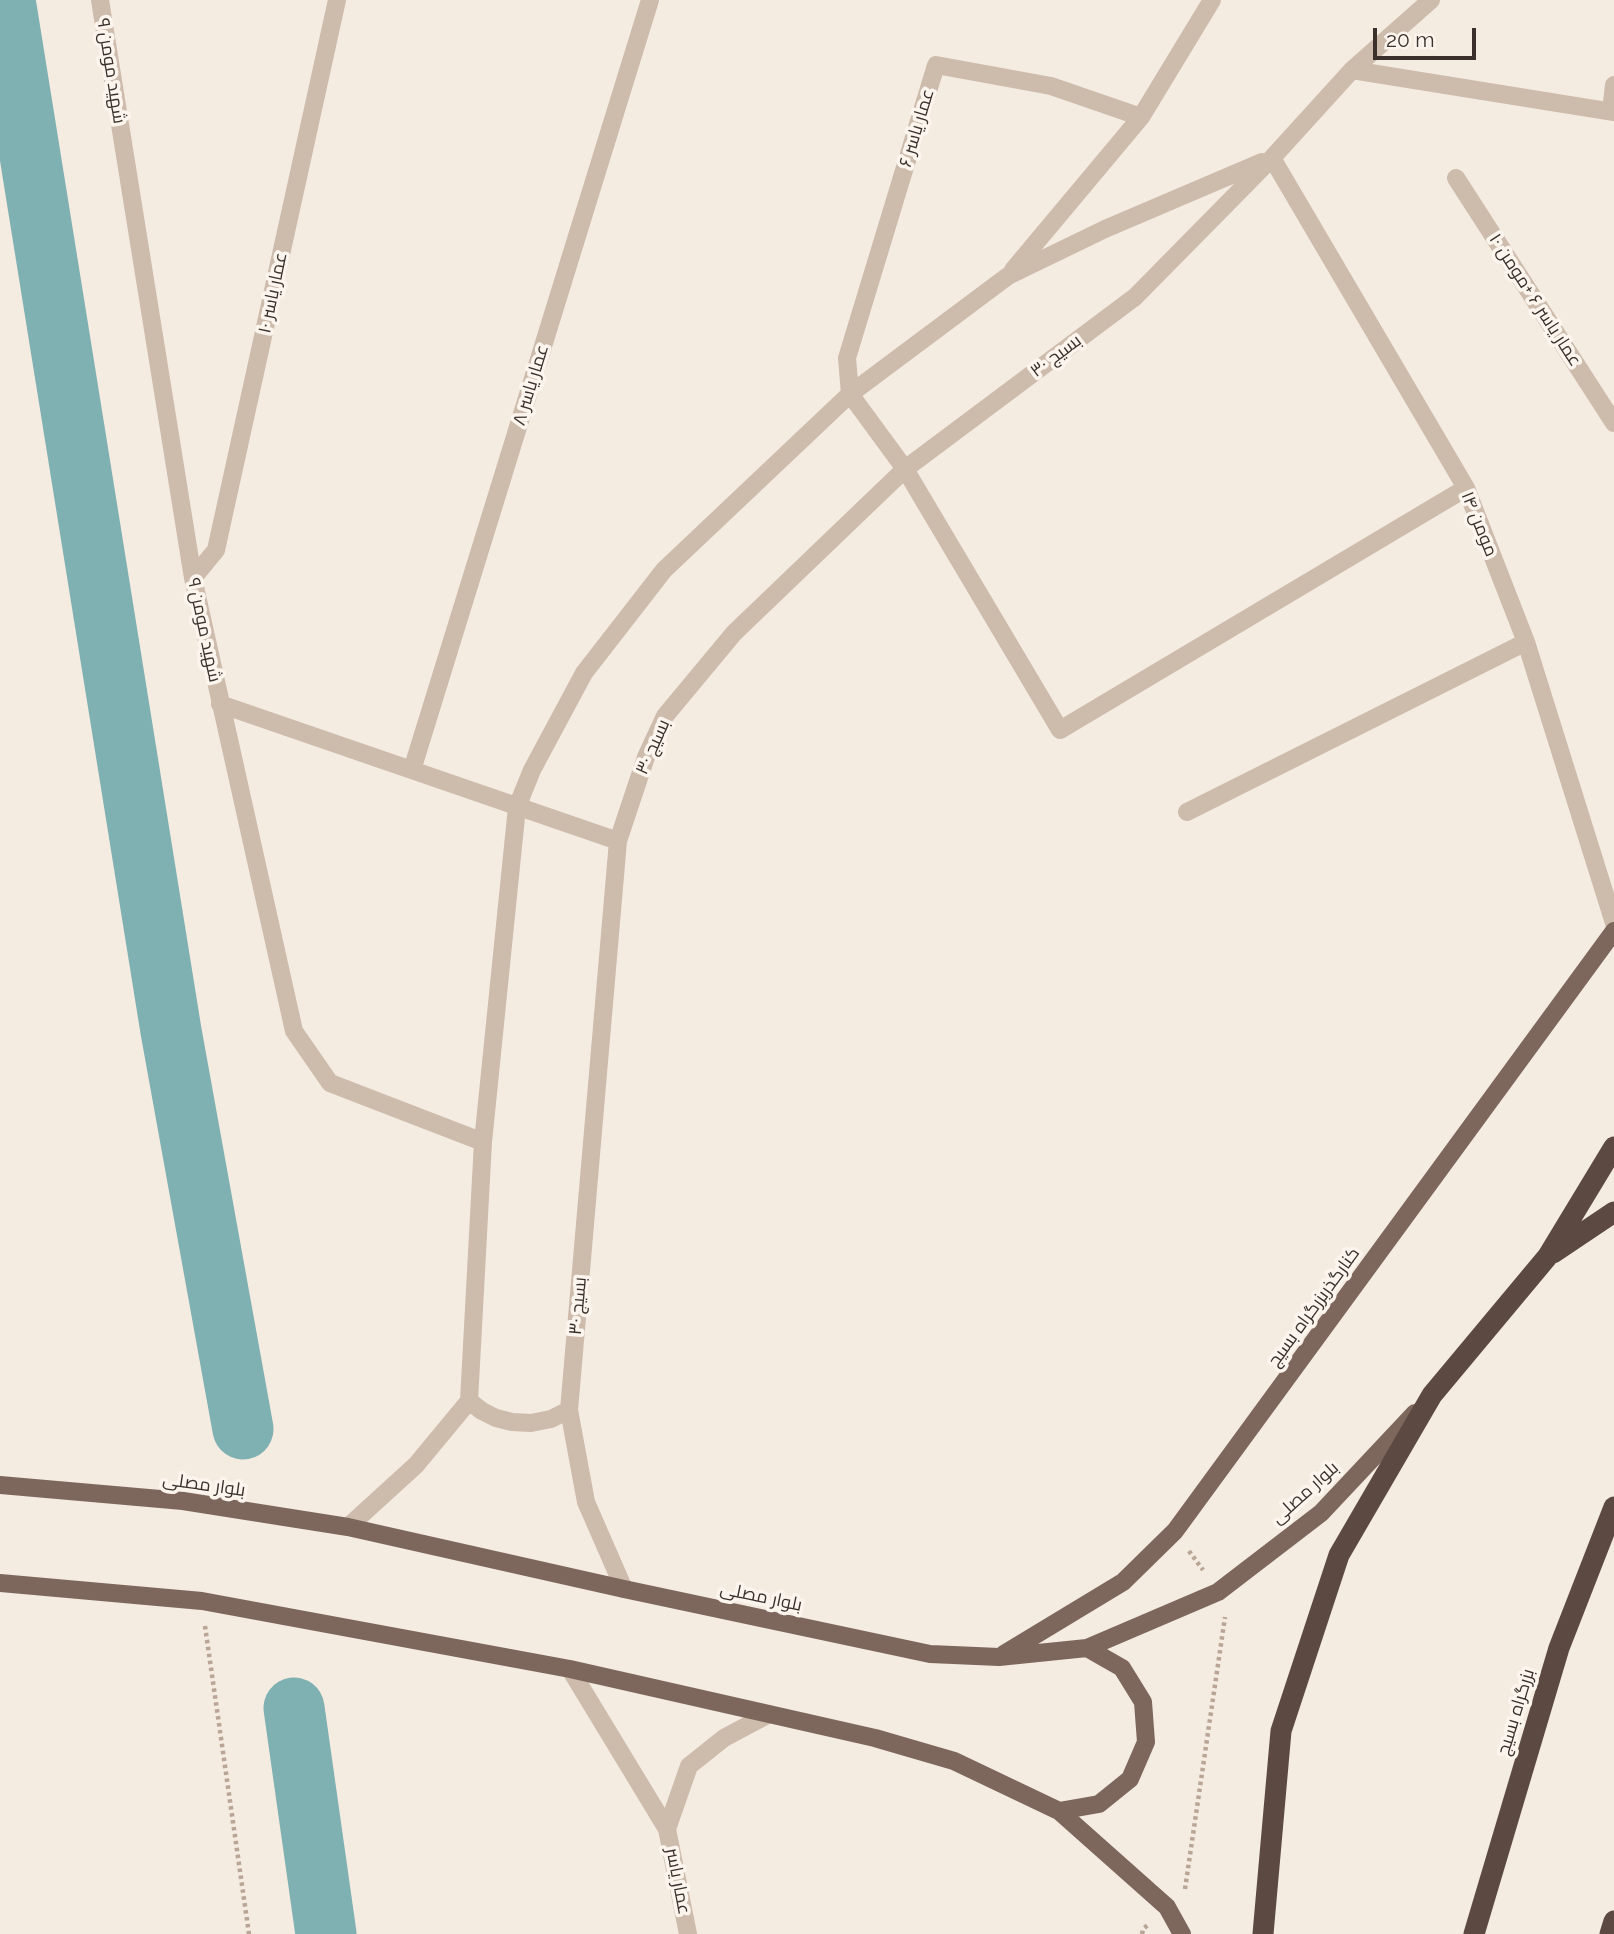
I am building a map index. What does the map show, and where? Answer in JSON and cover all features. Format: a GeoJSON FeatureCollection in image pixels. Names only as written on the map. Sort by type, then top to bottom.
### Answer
{"type":"FeatureCollection","features":[{"type":"Feature","properties":{"kind":"highway"},"geometry":{"type":"LineString","coordinates":[[1263,1934],[1281,1731],[1339,1555],[1432,1395],[1548,1256],[1614,1147]]}},
{"type":"Feature","properties":{"kind":"highway"},"geometry":{"type":"LineString","coordinates":[[1548,1256],[1614,1212]]}},
{"type":"Feature","properties":{"kind":"highway","name":"بزرگراه بسیج"},"geometry":{"type":"LineString","coordinates":[[1474,1934],[1559,1648],[1614,1507]]}},
{"type":"Feature","properties":{"kind":"highway"},"geometry":{"type":"LineString","coordinates":[[1610,1934],[1614,1921]]}},
{"type":"Feature","properties":{"kind":"main road","name":"کنارگذربزرگراه بسیج"},"geometry":{"type":"LineString","coordinates":[[999,1657],[1123,1582],[1175,1531],[1614,931]]}},
{"type":"Feature","properties":{"kind":"main road","name":"بلوار مصلی"},"geometry":{"type":"LineString","coordinates":[[0,1485],[183,1502],[348,1527],[930,1654],[999,1657],[1087,1648],[1218,1592],[1321,1513],[1432,1395]]}},
{"type":"Feature","properties":{"kind":"main road"},"geometry":{"type":"LineString","coordinates":[[0,1583],[202,1601],[570,1669],[875,1738],[954,1760],[1059,1811],[1167,1908],[1182,1934]]}},
{"type":"Feature","properties":{"kind":"main road"},"geometry":{"type":"LineString","coordinates":[[1059,1811],[1099,1804],[1130,1779],[1146,1742],[1143,1702],[1122,1668],[1087,1648]]}},
{"type":"Feature","properties":{"kind":"street","name":"شهید مومن ۹"},"geometry":{"type":"LineString","coordinates":[[100,0],[193,578],[294,1031],[330,1083],[484,1142]]}},
{"type":"Feature","properties":{"kind":"street","name":"عمار یاسر ۱۰"},"geometry":{"type":"LineString","coordinates":[[193,578],[216,550],[337,0]]}},
{"type":"Feature","properties":{"kind":"street","name":"عمار یاسر ۸"},"geometry":{"type":"LineString","coordinates":[[412,770],[650,0]]}},
{"type":"Feature","properties":{"kind":"street"},"geometry":{"type":"LineString","coordinates":[[1008,276],[1141,117],[1212,0]]}},
{"type":"Feature","properties":{"kind":"street","name":"بسیج ۳۰"},"geometry":{"type":"LineString","coordinates":[[624,1589],[586,1502],[569,1410],[618,841],[646,757],[665,716],[734,634],[905,469],[1135,297],[1272,158],[1352,71],[1431,0]]}},
{"type":"Feature","properties":{"kind":"street","name":"عمار یاسر ۶"},"geometry":{"type":"LineString","coordinates":[[850,394],[847,358],[936,65],[1051,86],[1141,117]]}},
{"type":"Feature","properties":{"kind":"street"},"geometry":{"type":"LineString","coordinates":[[1352,71],[1612,111],[1614,85]]}},
{"type":"Feature","properties":{"kind":"street"},"geometry":{"type":"LineString","coordinates":[[348,1527],[416,1465],[469,1401],[484,1142],[517,807],[531,770],[584,673],[664,570],[850,394],[1008,276],[1105,229],[1272,158]]}},
{"type":"Feature","properties":{"kind":"street","name":"مومن ۱۴"},"geometry":{"type":"LineString","coordinates":[[1272,158],[1466,488],[1526,642],[1614,923]]}},
{"type":"Feature","properties":{"kind":"street","name":"عمار یاسر ۶ +مومن ۱۰"},"geometry":{"type":"LineString","coordinates":[[1456,178],[1614,423]]}},
{"type":"Feature","properties":{"kind":"street"},"geometry":{"type":"LineString","coordinates":[[850,394],[905,469],[1060,730],[1466,488]]}},
{"type":"Feature","properties":{"kind":"street"},"geometry":{"type":"LineString","coordinates":[[1187,812],[1526,642]]}},
{"type":"Feature","properties":{"kind":"street"},"geometry":{"type":"LineString","coordinates":[[220,704],[618,841]]}},
{"type":"Feature","properties":{"kind":"street"},"geometry":{"type":"LineString","coordinates":[[469,1401],[496,1418],[512,1422],[531,1423],[551,1419],[569,1410]]}},
{"type":"Feature","properties":{"kind":"street"},"geometry":{"type":"LineString","coordinates":[[570,1669],[667,1829]]}},
{"type":"Feature","properties":{"kind":"street"},"geometry":{"type":"LineString","coordinates":[[667,1829],[690,1766],[724,1738],[769,1714]]}},
{"type":"Feature","properties":{"kind":"street","name":"عمار یاسر"},"geometry":{"type":"LineString","coordinates":[[667,1829],[688,1934]]}},
{"type":"Feature","properties":{"kind":"path"},"geometry":{"type":"LineString","coordinates":[[1142,1934],[1143,1929],[1185,1890],[1227,1607],[1175,1531]]}},
{"type":"Feature","properties":{"kind":"path"},"geometry":{"type":"LineString","coordinates":[[202,1601],[249,1934]]}},
{"type":"Feature","properties":{"kind":"waterway"},"geometry":{"type":"LineString","coordinates":[[5,0],[171,1031],[243,1429]]}},
{"type":"Feature","properties":{"kind":"waterway"},"geometry":{"type":"LineString","coordinates":[[294,1708],[326,1934]]}}]}
